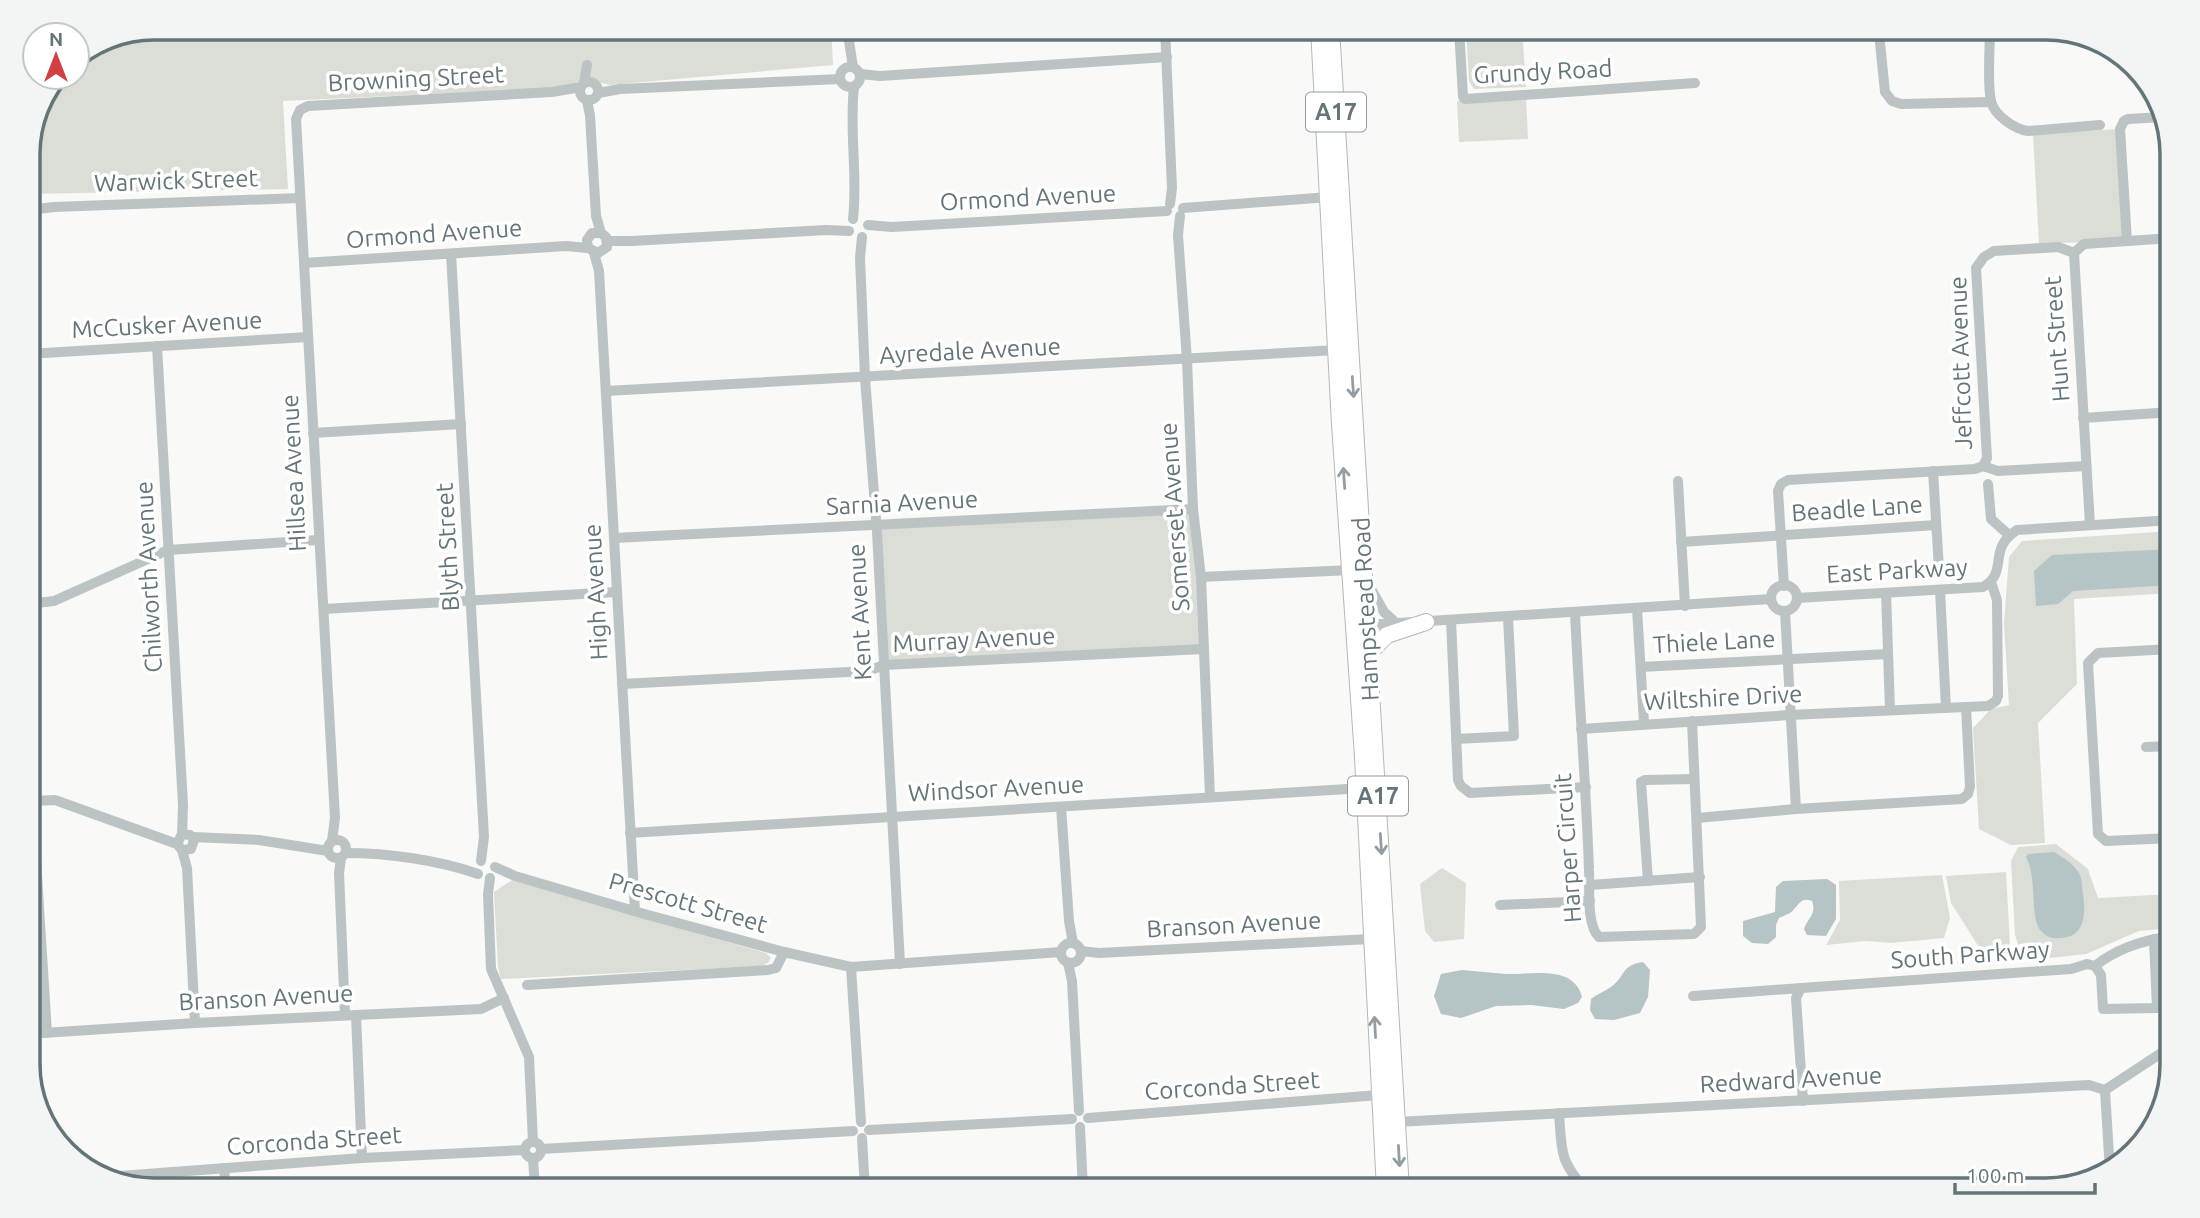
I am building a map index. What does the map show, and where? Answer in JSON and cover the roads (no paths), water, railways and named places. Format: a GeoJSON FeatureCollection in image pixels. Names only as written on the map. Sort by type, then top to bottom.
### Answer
{"type":"FeatureCollection","features":[{"type":"Feature","properties":{"kind":"highway","name":"Hampstead Road"},"geometry":{"type":"LineString","coordinates":[[1320,40],[1335,197]]}},
{"type":"Feature","properties":{"kind":"highway","name":"Hampstead Road"},"geometry":{"type":"LineString","coordinates":[[1332,40],[1335,197],[1343,350],[1360,572],[1387,1095],[1399,1178]]}},
{"type":"Feature","properties":{"kind":"highway","name":"Hampstead Road"},"geometry":{"type":"LineString","coordinates":[[1360,572],[1367,625],[1363,655],[1364,788],[1379,939]]}},
{"type":"Feature","properties":{"kind":"highway"},"geometry":{"type":"LineString","coordinates":[[1363,655],[1387,635],[1426,622]]}},
{"type":"Feature","properties":{"kind":"highway","name":"Hampstead Road"},"geometry":{"type":"LineString","coordinates":[[1386,1178],[1389,1123]]}},
{"type":"Feature","properties":{"kind":"street","name":"Kent Avenue"},"geometry":{"type":"LineString","coordinates":[[848,40],[900,964]]}},
{"type":"Feature","properties":{"kind":"street","name":"Somerset Avenue"},"geometry":{"type":"LineString","coordinates":[[1166,40],[1172,188],[1187,360],[1192,509],[1200,578],[1210,797]]}},
{"type":"Feature","properties":{"kind":"street","name":"Grundy Road"},"geometry":{"type":"LineString","coordinates":[[1460,40],[1465,99],[1695,83]]}},
{"type":"Feature","properties":{"kind":"street"},"geometry":{"type":"LineString","coordinates":[[1880,40],[1885,92],[1892,101],[1901,104],[1991,102]]}},
{"type":"Feature","properties":{"kind":"street"},"geometry":{"type":"LineString","coordinates":[[1990,40],[1991,102],[2004,120],[2022,130],[2100,125]]}},
{"type":"Feature","properties":{"kind":"street","name":"Browning Street"},"geometry":{"type":"LineString","coordinates":[[296,126],[300,110],[308,106],[880,76],[1167,57]]}},
{"type":"Feature","properties":{"kind":"street","name":"High Avenue"},"geometry":{"type":"LineString","coordinates":[[589,91],[635,911]]}},
{"type":"Feature","properties":{"kind":"street"},"geometry":{"type":"LineString","coordinates":[[2127,241],[2120,129],[2128,119],[2154,118]]}},
{"type":"Feature","properties":{"kind":"street","name":"Hillsea Avenue"},"geometry":{"type":"LineString","coordinates":[[296,126],[335,818],[362,1158]]}},
{"type":"Feature","properties":{"kind":"street","name":"Ormond Avenue"},"geometry":{"type":"LineString","coordinates":[[304,263],[1175,210],[1335,197]]}},
{"type":"Feature","properties":{"kind":"street","name":"Warwick Street"},"geometry":{"type":"LineString","coordinates":[[40,206],[300,198]]}},
{"type":"Feature","properties":{"kind":"street","name":"Hunt Street"},"geometry":{"type":"LineString","coordinates":[[2090,525],[2074,253],[2084,244],[2160,239]]}},
{"type":"Feature","properties":{"kind":"street","name":"Jeffcott Avenue"},"geometry":{"type":"LineString","coordinates":[[1784,586],[1778,491],[1781,484],[1788,480],[1975,469],[1983,466],[1987,458],[1976,268],[1984,257],[1994,251],[2058,247],[2074,253]]}},
{"type":"Feature","properties":{"kind":"street","name":"Blyth Street"},"geometry":{"type":"LineString","coordinates":[[451,254],[491,969],[529,1057],[534,1178]]}},
{"type":"Feature","properties":{"kind":"street","name":"McCusker Avenue"},"geometry":{"type":"LineString","coordinates":[[40,351],[308,337]]}},
{"type":"Feature","properties":{"kind":"street","name":"Chilworth Avenue"},"geometry":{"type":"LineString","coordinates":[[157,346],[195,1023]]}},
{"type":"Feature","properties":{"kind":"street","name":"Ayredale Avenue"},"geometry":{"type":"LineString","coordinates":[[606,391],[1343,350]]}},
{"type":"Feature","properties":{"kind":"street"},"geometry":{"type":"LineString","coordinates":[[2083,418],[2160,413]]}},
{"type":"Feature","properties":{"kind":"street"},"geometry":{"type":"LineString","coordinates":[[313,433],[461,424]]}},
{"type":"Feature","properties":{"kind":"street"},"geometry":{"type":"LineString","coordinates":[[1983,466],[1998,471],[2086,466]]}},
{"type":"Feature","properties":{"kind":"street"},"geometry":{"type":"LineString","coordinates":[[1933,471],[1939,569]]}},
{"type":"Feature","properties":{"kind":"street"},"geometry":{"type":"LineString","coordinates":[[1678,481],[1685,606]]}},
{"type":"Feature","properties":{"kind":"street"},"geometry":{"type":"LineString","coordinates":[[1988,484],[1991,519],[2009,535],[2023,529],[2160,521]]}},
{"type":"Feature","properties":{"kind":"street","name":"Sarnia Avenue"},"geometry":{"type":"LineString","coordinates":[[614,538],[1192,509]]}},
{"type":"Feature","properties":{"kind":"street","name":"Beadle Lane"},"geometry":{"type":"LineString","coordinates":[[1681,542],[1936,525]]}},
{"type":"Feature","properties":{"kind":"street","name":"East Parkway"},"geometry":{"type":"LineString","coordinates":[[1797,598],[1983,587],[1997,575],[2000,547],[2009,535]]}},
{"type":"Feature","properties":{"kind":"street"},"geometry":{"type":"LineString","coordinates":[[40,603],[54,601],[168,550],[318,540]]}},
{"type":"Feature","properties":{"kind":"street"},"geometry":{"type":"LineString","coordinates":[[1200,578],[1360,572],[1384,612],[1397,624]]}},
{"type":"Feature","properties":{"kind":"street","name":"Wiltshire Drive"},"geometry":{"type":"LineString","coordinates":[[1581,729],[1644,723],[1988,706],[1996,701],[1998,696],[1997,600],[1991,582]]}},
{"type":"Feature","properties":{"kind":"street"},"geometry":{"type":"LineString","coordinates":[[1784,586],[1794,590],[1797,598],[1795,605],[1785,611],[1774,607],[1771,599],[1773,591],[1784,586]]}},
{"type":"Feature","properties":{"kind":"street"},"geometry":{"type":"LineString","coordinates":[[1940,590],[1947,708]]}},
{"type":"Feature","properties":{"kind":"street"},"geometry":{"type":"LineString","coordinates":[[324,609],[617,592]]}},
{"type":"Feature","properties":{"kind":"street"},"geometry":{"type":"LineString","coordinates":[[1886,593],[1890,710]]}},
{"type":"Feature","properties":{"kind":"street"},"geometry":{"type":"LineString","coordinates":[[1367,625],[1637,610],[1771,599]]}},
{"type":"Feature","properties":{"kind":"street"},"geometry":{"type":"LineString","coordinates":[[1637,610],[1644,723]]}},
{"type":"Feature","properties":{"kind":"street"},"geometry":{"type":"LineString","coordinates":[[1785,611],[1796,809]]}},
{"type":"Feature","properties":{"kind":"street","name":"Harper Circuit"},"geometry":{"type":"LineString","coordinates":[[1575,613],[1590,901],[1593,928],[1599,937],[1694,934],[1701,927],[1692,722]]}},
{"type":"Feature","properties":{"kind":"street"},"geometry":{"type":"LineString","coordinates":[[1456,739],[1514,736],[1508,617]]}},
{"type":"Feature","properties":{"kind":"street"},"geometry":{"type":"LineString","coordinates":[[1451,620],[1458,780],[1461,786],[1471,793],[1586,787]]}},
{"type":"Feature","properties":{"kind":"street","name":"Murray Avenue"},"geometry":{"type":"LineString","coordinates":[[622,684],[868,671],[884,665],[1203,649]]}},
{"type":"Feature","properties":{"kind":"street"},"geometry":{"type":"LineString","coordinates":[[2160,650],[2098,653],[2088,663],[2098,834],[2106,841],[2160,839]]}},
{"type":"Feature","properties":{"kind":"street","name":"Thiele Lane"},"geometry":{"type":"LineString","coordinates":[[1641,667],[1888,654]]}},
{"type":"Feature","properties":{"kind":"street"},"geometry":{"type":"LineString","coordinates":[[1697,818],[1962,799],[1968,794],[1970,787],[1966,707]]}},
{"type":"Feature","properties":{"kind":"street"},"geometry":{"type":"LineString","coordinates":[[2146,747],[2160,746]]}},
{"type":"Feature","properties":{"kind":"street"},"geometry":{"type":"LineString","coordinates":[[1648,881],[1641,782],[1694,779]]}},
{"type":"Feature","properties":{"kind":"street","name":"Windsor Avenue"},"geometry":{"type":"LineString","coordinates":[[630,834],[1364,788]]}},
{"type":"Feature","properties":{"kind":"street","name":"Prescott Street"},"geometry":{"type":"LineString","coordinates":[[40,798],[55,800],[155,836],[186,842],[260,840],[515,876],[784,952],[852,967]]}},
{"type":"Feature","properties":{"kind":"street"},"geometry":{"type":"LineString","coordinates":[[1061,807],[1082,1178]]}},
{"type":"Feature","properties":{"kind":"street"},"geometry":{"type":"LineString","coordinates":[[1590,884],[1700,877]]}},
{"type":"Feature","properties":{"kind":"street"},"geometry":{"type":"LineString","coordinates":[[1500,905],[1590,901]]}},
{"type":"Feature","properties":{"kind":"street"},"geometry":{"type":"LineString","coordinates":[[40,903],[47,1033]]}},
{"type":"Feature","properties":{"kind":"street"},"geometry":{"type":"LineString","coordinates":[[2154,939],[2157,1008],[2102,1010],[2101,975],[2095,966],[2107,956],[2141,941],[2160,938]]}},
{"type":"Feature","properties":{"kind":"street","name":"Branson Avenue"},"geometry":{"type":"LineString","coordinates":[[852,967],[1037,955],[1379,939]]}},
{"type":"Feature","properties":{"kind":"street"},"geometry":{"type":"LineString","coordinates":[[527,985],[768,970],[776,968],[784,952]]}},
{"type":"Feature","properties":{"kind":"street","name":"South Parkway"},"geometry":{"type":"LineString","coordinates":[[1693,996],[2071,969],[2087,964],[2095,966]]}},
{"type":"Feature","properties":{"kind":"street"},"geometry":{"type":"LineString","coordinates":[[852,967],[863,1178]]}},
{"type":"Feature","properties":{"kind":"street"},"geometry":{"type":"LineString","coordinates":[[1801,988],[1796,998],[1803,1101]]}},
{"type":"Feature","properties":{"kind":"street","name":"Branson Avenue"},"geometry":{"type":"LineString","coordinates":[[40,1033],[481,1009],[505,998]]}},
{"type":"Feature","properties":{"kind":"street"},"geometry":{"type":"LineString","coordinates":[[2109,1158],[2105,1090],[2160,1054]]}},
{"type":"Feature","properties":{"kind":"street","name":"Redward Avenue"},"geometry":{"type":"LineString","coordinates":[[1389,1123],[2089,1085],[2105,1090]]}},
{"type":"Feature","properties":{"kind":"street","name":"Corconda Street"},"geometry":{"type":"LineString","coordinates":[[130,1175],[362,1158],[1080,1119],[1387,1095]]}},
{"type":"Feature","properties":{"kind":"street"},"geometry":{"type":"LineString","coordinates":[[1559,1113],[1562,1156],[1567,1169],[1575,1178]]}},
{"type":"Feature","properties":{"kind":"street"},"geometry":{"type":"LineString","coordinates":[[225,1168],[225,1178]]}}]}
